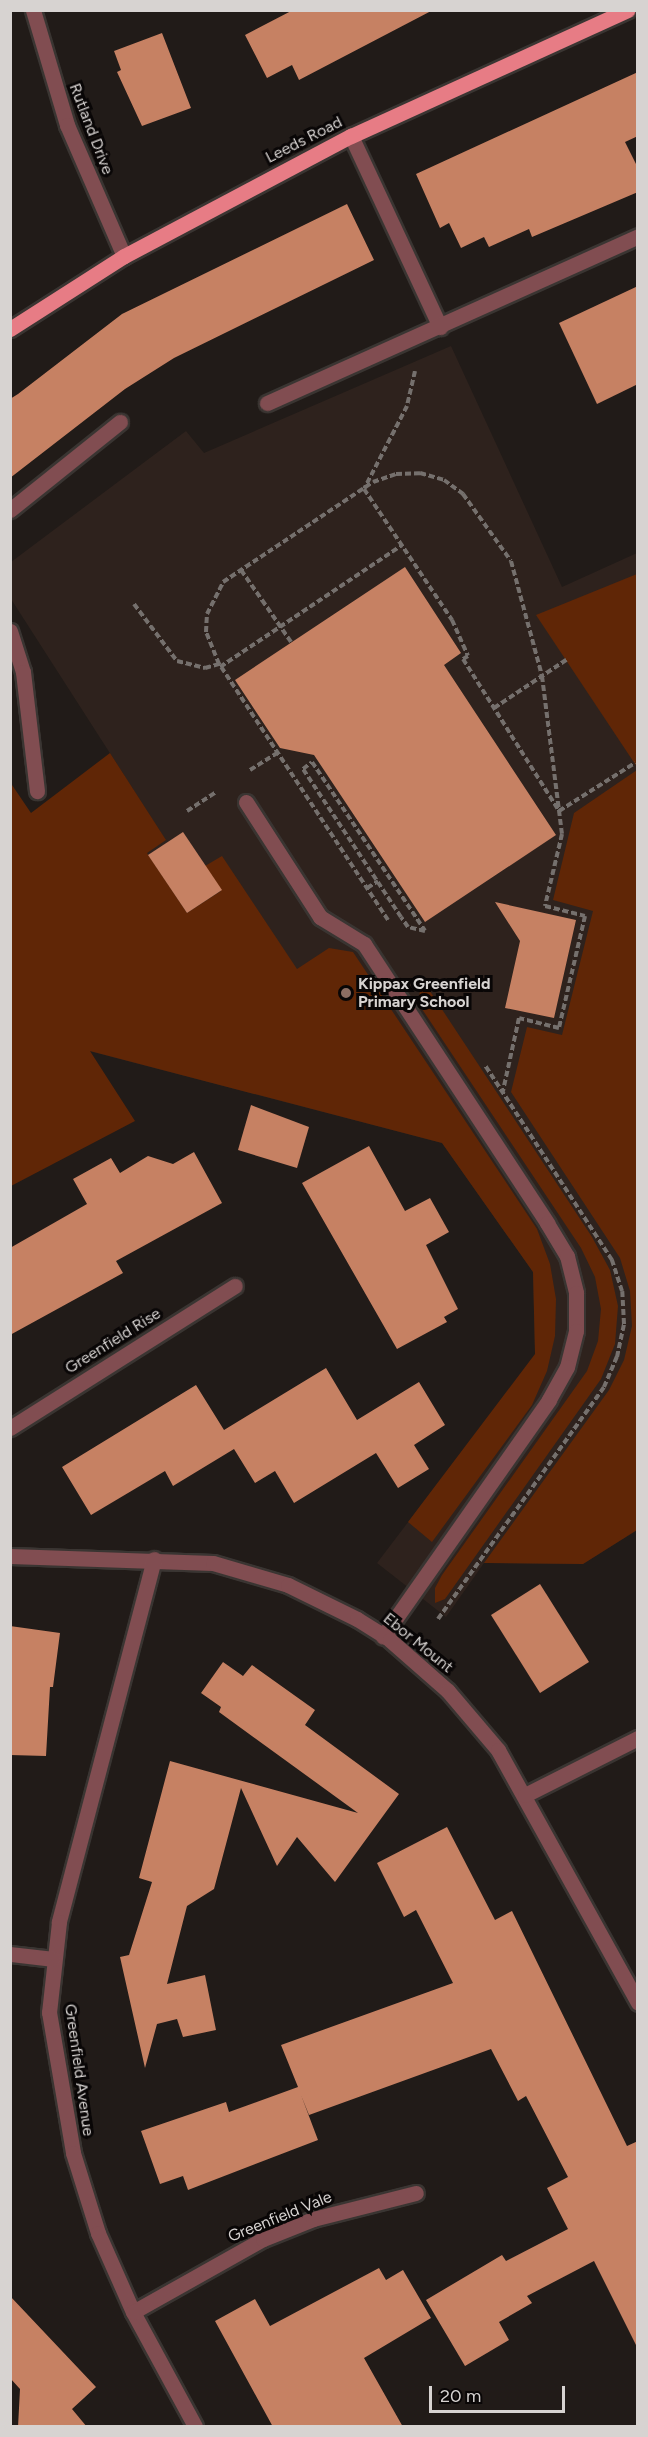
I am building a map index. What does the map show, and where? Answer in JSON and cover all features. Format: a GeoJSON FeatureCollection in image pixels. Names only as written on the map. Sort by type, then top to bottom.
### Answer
{"type":"FeatureCollection","features":[{"type":"Feature","properties":{"kind":"main road","name":"Leeds Road"},"geometry":{"type":"LineString","coordinates":[[10,329],[124,256],[351,136],[628,10]]}},
{"type":"Feature","properties":{"kind":"street","name":"Rutland Drive"},"geometry":{"type":"LineString","coordinates":[[33,10],[67,125],[124,256]]}},
{"type":"Feature","properties":{"kind":"street"},"geometry":{"type":"LineString","coordinates":[[351,136],[440,327]]}},
{"type":"Feature","properties":{"kind":"street"},"geometry":{"type":"LineString","coordinates":[[267,403],[417,338],[638,236]]}},
{"type":"Feature","properties":{"kind":"street"},"geometry":{"type":"LineString","coordinates":[[10,510],[120,422]]}},
{"type":"Feature","properties":{"kind":"street"},"geometry":{"type":"LineString","coordinates":[[10,631],[23,672],[37,791]]}},
{"type":"Feature","properties":{"kind":"street"},"geometry":{"type":"LineString","coordinates":[[246,802],[320,917],[364,944],[547,1223],[567,1256],[576,1293],[576,1331],[567,1367],[553,1392],[383,1636]]}},
{"type":"Feature","properties":{"kind":"street","name":"Greenfield Rise"},"geometry":{"type":"LineString","coordinates":[[10,1428],[236,1286]]}},
{"type":"Feature","properties":{"kind":"street","name":"Ebor Mount"},"geometry":{"type":"LineString","coordinates":[[10,1556],[154,1559],[213,1563],[278,1582],[323,1600],[383,1636],[420,1664],[474,1719],[525,1795],[638,2003]]}},
{"type":"Feature","properties":{"kind":"street","name":"Greenfield Avenue"},"geometry":{"type":"LineString","coordinates":[[154,1559],[59,1922],[53,1959],[49,2012],[73,2153],[98,2233],[133,2312],[195,2427]]}},
{"type":"Feature","properties":{"kind":"street"},"geometry":{"type":"LineString","coordinates":[[525,1795],[638,1738]]}},
{"type":"Feature","properties":{"kind":"street"},"geometry":{"type":"LineString","coordinates":[[10,1954],[53,1959]]}},
{"type":"Feature","properties":{"kind":"street","name":"Greenfield Vale"},"geometry":{"type":"LineString","coordinates":[[133,2312],[263,2239],[313,2219],[416,2193]]}},
{"type":"Feature","properties":{"kind":"path"},"geometry":{"type":"LineString","coordinates":[[417,338],[415,372],[407,406],[364,489],[452,620],[468,656],[463,659],[559,811]]}},
{"type":"Feature","properties":{"kind":"path"},"geometry":{"type":"LineString","coordinates":[[134,604],[177,662],[205,668],[219,665],[402,545]]}},
{"type":"Feature","properties":{"kind":"path"},"geometry":{"type":"LineString","coordinates":[[503,1091],[519,1018],[559,1028],[585,916],[545,906],[562,834],[542,676],[511,561]]}},
{"type":"Feature","properties":{"kind":"path"},"geometry":{"type":"LineString","coordinates":[[241,570],[291,642]]}},
{"type":"Feature","properties":{"kind":"path"},"geometry":{"type":"LineString","coordinates":[[494,708],[566,660]]}},
{"type":"Feature","properties":{"kind":"path"},"geometry":{"type":"LineString","coordinates":[[312,762],[425,931],[408,927],[378,881],[303,768],[312,762]]}},
{"type":"Feature","properties":{"kind":"path"},"geometry":{"type":"LineString","coordinates":[[559,811],[635,763]]}},
{"type":"Feature","properties":{"kind":"path"},"geometry":{"type":"LineString","coordinates":[[367,888],[378,881]]}},
{"type":"Feature","properties":{"kind":"shaded area","name":"Kippax Greenfield Primary School"},"geometry":{"type":"Polygon","coordinates":[[[451,346],[562,587],[637,553],[637,1530],[583,1564],[484,1563],[446,1617],[377,1563],[535,1355],[533,1272],[442,1143],[89,1051],[21,936],[165,839],[11,599],[11,562],[186,431],[204,453],[451,346]]]}},
{"type":"Feature","properties":{"kind":"shaded area"},"geometry":{"type":"Polygon","coordinates":[[[637,574],[637,767],[536,615],[637,574]]]}},
{"type":"Feature","properties":{"kind":"shaded area"},"geometry":{"type":"Polygon","coordinates":[[[110,753],[166,840],[147,853],[187,913],[221,891],[205,866],[222,856],[297,969],[329,948],[353,952],[537,1229],[550,1264],[556,1299],[555,1336],[547,1371],[532,1405],[432,1542],[408,1522],[535,1354],[533,1272],[442,1143],[90,1051],[135,1121],[11,1186],[10,782],[31,813],[110,753]]]}},
{"type":"Feature","properties":{"kind":"shaded area"},"geometry":{"type":"Polygon","coordinates":[[[637,770],[637,1530],[583,1564],[484,1563],[609,1390],[624,1360],[632,1326],[630,1291],[620,1258],[511,1092],[527,1027],[562,1035],[593,911],[553,900],[574,813],[637,770]]]}},
{"type":"Feature","properties":{"kind":"shaded area"},"geometry":{"type":"Polygon","coordinates":[[[422,979],[592,1237],[610,1270],[618,1306],[615,1344],[601,1379],[445,1599],[435,1603],[435,1588],[442,1575],[587,1371],[598,1341],[601,1309],[595,1277],[581,1248],[418,1003],[422,979]]]}},
{"type":"Feature","properties":{"kind":"building"},"geometry":{"type":"Polygon","coordinates":[[[293,10],[433,10],[299,80],[292,65],[267,78],[245,35],[293,10]]]}},
{"type":"Feature","properties":{"kind":"building"},"geometry":{"type":"Polygon","coordinates":[[[162,33],[191,108],[142,126],[117,72],[121,70],[114,51],[162,33]]]}},
{"type":"Feature","properties":{"kind":"building"},"geometry":{"type":"Polygon","coordinates":[[[638,72],[638,136],[625,142],[638,168],[638,192],[532,237],[529,229],[489,247],[484,237],[461,248],[449,223],[440,228],[416,174],[638,72]]]}},
{"type":"Feature","properties":{"kind":"building"},"geometry":{"type":"Polygon","coordinates":[[[347,204],[374,260],[174,358],[125,389],[10,478],[10,399],[122,314],[347,204]]]}},
{"type":"Feature","properties":{"kind":"building"},"geometry":{"type":"Polygon","coordinates":[[[638,286],[638,384],[597,404],[559,323],[638,286]]]}},
{"type":"Feature","properties":{"kind":"building"},"geometry":{"type":"Polygon","coordinates":[[[405,567],[461,653],[444,665],[556,835],[425,922],[314,755],[280,748],[235,680],[405,567]]]}},
{"type":"Feature","properties":{"kind":"building"},"geometry":{"type":"Polygon","coordinates":[[[183,832],[222,890],[187,913],[148,855],[183,832]]]}},
{"type":"Feature","properties":{"kind":"building"},"geometry":{"type":"Polygon","coordinates":[[[495,902],[576,920],[554,1018],[505,1008],[520,941],[495,902]]]}},
{"type":"Feature","properties":{"kind":"building"},"geometry":{"type":"Polygon","coordinates":[[[251,1105],[309,1127],[297,1168],[238,1150],[251,1105]]]}},
{"type":"Feature","properties":{"kind":"building"},"geometry":{"type":"Polygon","coordinates":[[[369,1146],[405,1211],[430,1198],[449,1232],[426,1245],[458,1309],[444,1317],[447,1322],[397,1349],[302,1183],[369,1146]]]}},
{"type":"Feature","properties":{"kind":"building"},"geometry":{"type":"Polygon","coordinates":[[[194,1152],[222,1203],[116,1261],[123,1273],[10,1335],[10,1248],[87,1204],[73,1179],[111,1158],[120,1173],[148,1156],[173,1164],[194,1152]]]}},
{"type":"Feature","properties":{"kind":"building"},"geometry":{"type":"Polygon","coordinates":[[[326,1368],[357,1420],[419,1382],[445,1425],[414,1445],[429,1469],[398,1488],[376,1453],[294,1503],[275,1471],[255,1483],[234,1449],[173,1486],[165,1471],[91,1515],[62,1467],[196,1385],[224,1430],[326,1368]]]}},
{"type":"Feature","properties":{"kind":"building"},"geometry":{"type":"Polygon","coordinates":[[[540,1584],[589,1662],[540,1693],[491,1615],[540,1584]]]}},
{"type":"Feature","properties":{"kind":"building"},"geometry":{"type":"Polygon","coordinates":[[[10,1626],[60,1633],[53,1687],[50,1687],[46,1756],[10,1755],[10,1626]]]}},
{"type":"Feature","properties":{"kind":"building"},"geometry":{"type":"Polygon","coordinates":[[[223,1662],[243,1676],[252,1665],[315,1710],[305,1725],[399,1794],[335,1882],[297,1837],[277,1866],[241,1788],[214,1889],[187,1906],[167,1984],[205,1975],[216,2030],[183,2037],[177,2019],[157,2024],[145,2068],[120,1957],[129,1955],[152,1882],[139,1878],[170,1761],[358,1813],[219,1712],[221,1707],[201,1693],[223,1662]]]}},
{"type":"Feature","properties":{"kind":"building"},"geometry":{"type":"Polygon","coordinates":[[[447,1827],[495,1920],[512,1911],[627,2146],[638,2141],[638,2349],[594,2261],[527,2296],[532,2303],[499,2322],[509,2340],[465,2366],[426,2300],[502,2255],[506,2261],[568,2229],[547,2188],[568,2177],[526,2096],[518,2101],[491,2049],[309,2115],[301,2095],[318,2140],[188,2190],[183,2176],[160,2184],[141,2131],[226,2102],[229,2112],[298,2087],[281,2045],[453,1983],[416,1910],[404,1917],[377,1863],[447,1827]]]}},
{"type":"Feature","properties":{"kind":"building"},"geometry":{"type":"Polygon","coordinates":[[[379,2268],[386,2280],[403,2270],[431,2318],[364,2358],[403,2427],[273,2427],[215,2321],[255,2299],[270,2326],[379,2268]]]}},
{"type":"Feature","properties":{"kind":"building"},"geometry":{"type":"Polygon","coordinates":[[[10,2296],[96,2387],[72,2409],[87,2427],[18,2427],[20,2389],[10,2378],[10,2296]]]}},
{"type":"Feature","properties":{"kind":"place","name":"Kippax Greenfield Primary School"},"geometry":{"type":"Point","coordinates":[346,993]}}]}
